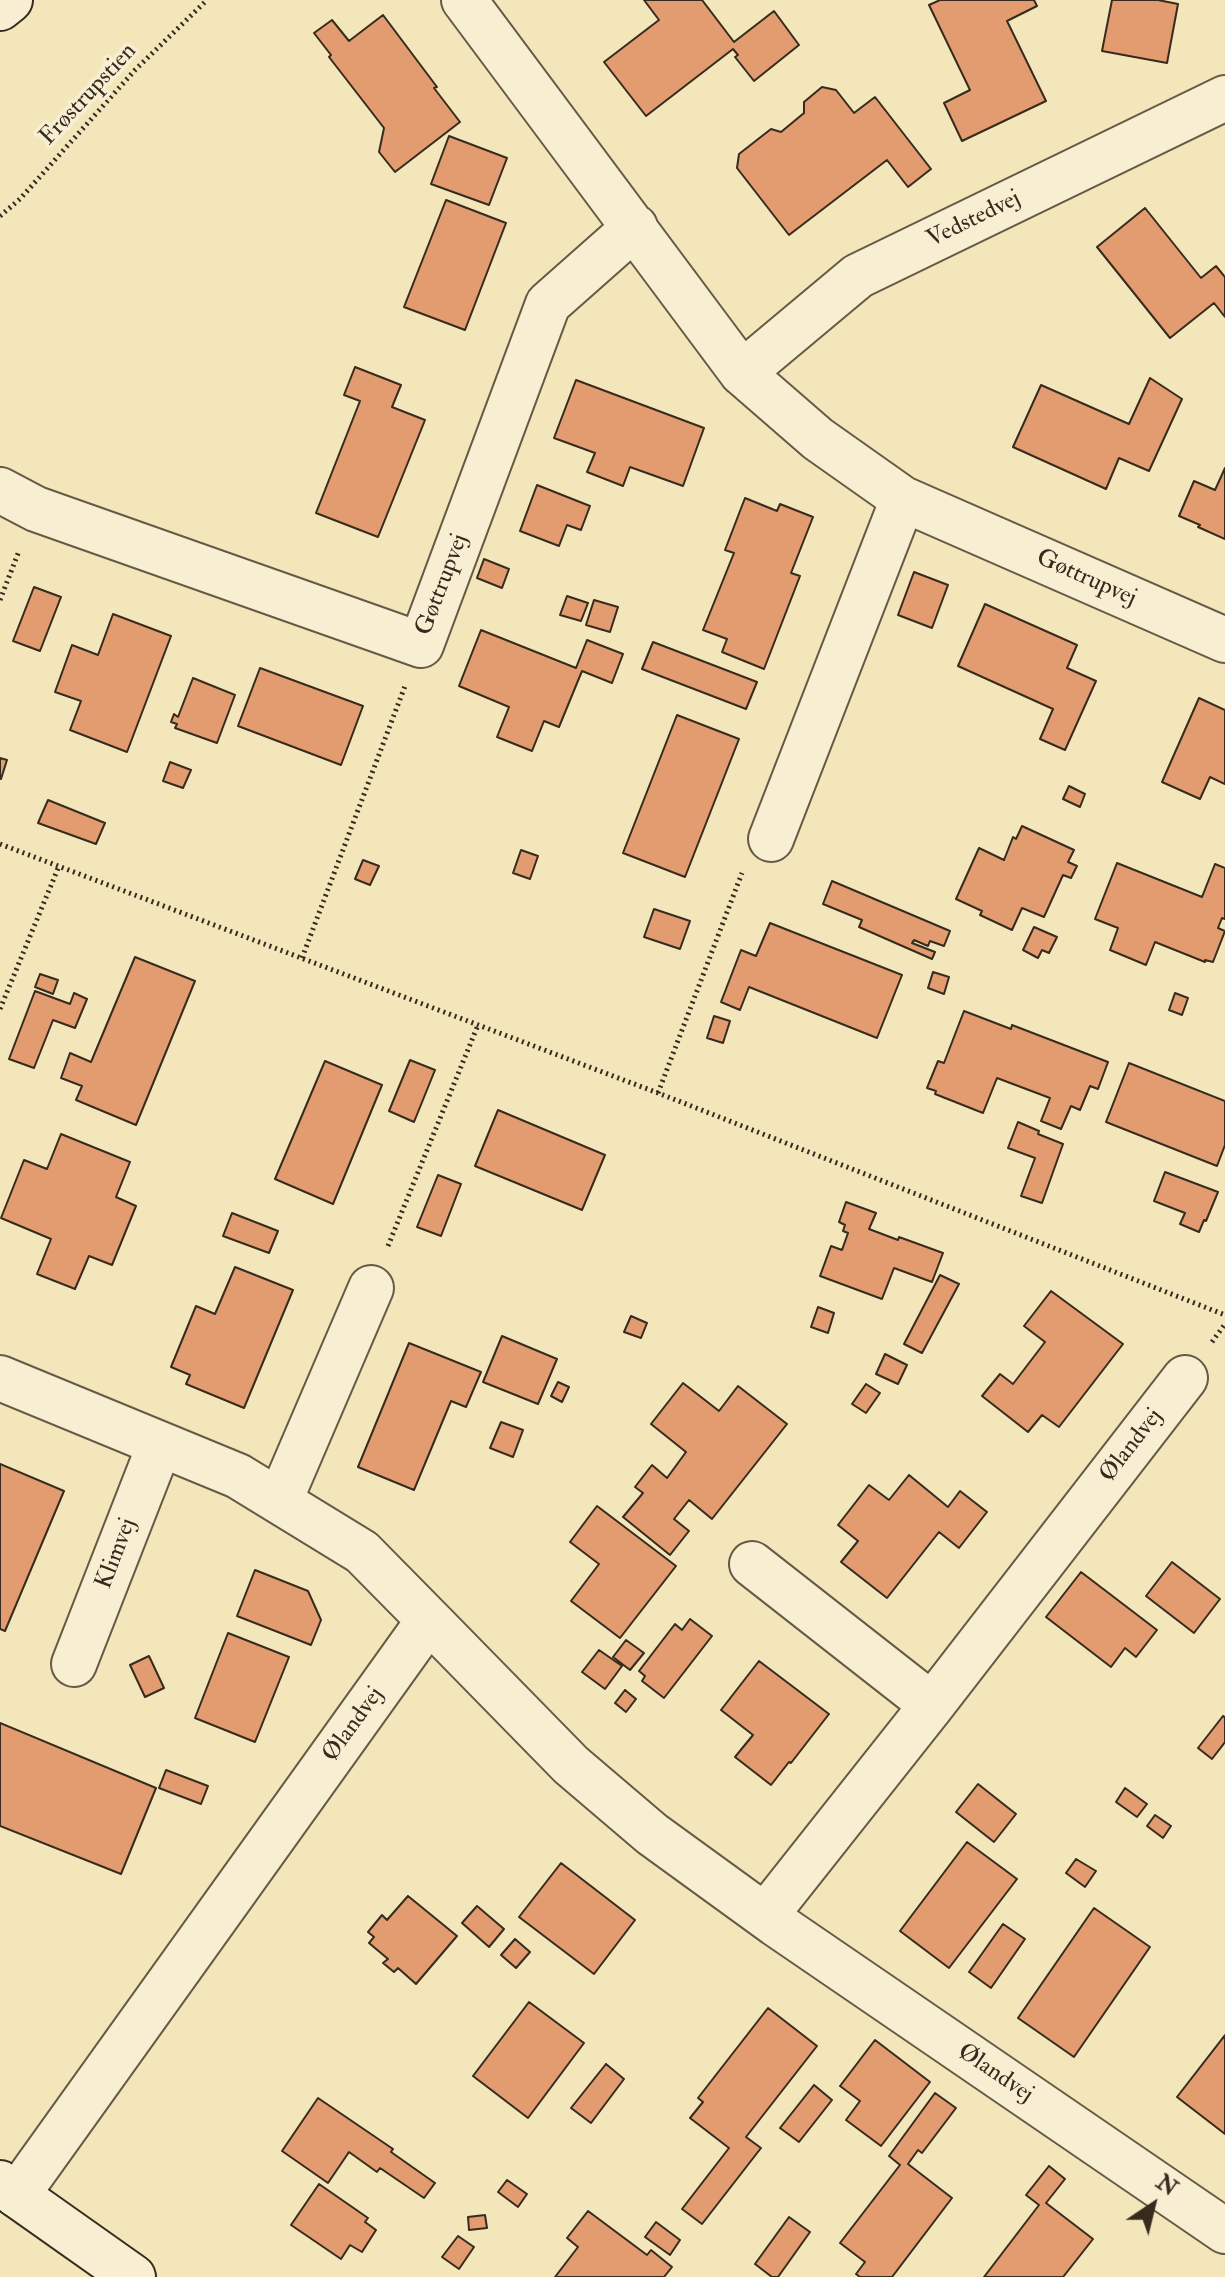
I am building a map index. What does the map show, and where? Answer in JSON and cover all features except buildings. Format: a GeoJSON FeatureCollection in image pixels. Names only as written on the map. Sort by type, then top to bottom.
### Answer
{"type":"FeatureCollection","features":[{"type":"Feature","properties":{"kind":"street"},"geometry":{"type":"LineString","coordinates":[[0,8],[10,0]]}},
{"type":"Feature","properties":{"kind":"street","name":"Gøttrupvej"},"geometry":{"type":"LineString","coordinates":[[464,0],[742,373],[818,439],[903,499],[1225,640]]}},
{"type":"Feature","properties":{"kind":"street","name":"Vedstedvej"},"geometry":{"type":"LineString","coordinates":[[742,373],[858,276],[1225,98]]}},
{"type":"Feature","properties":{"kind":"street","name":"Gøttrupvej"},"geometry":{"type":"LineString","coordinates":[[0,490],[36,509],[421,645],[548,304],[635,227]]}},
{"type":"Feature","properties":{"kind":"street"},"geometry":{"type":"LineString","coordinates":[[771,839],[903,499]]}},
{"type":"Feature","properties":{"kind":"street"},"geometry":{"type":"LineString","coordinates":[[280,1500],[371,1288]]}},
{"type":"Feature","properties":{"kind":"street"},"geometry":{"type":"LineString","coordinates":[[0,1378],[238,1476],[362,1552],[429,1620]]}},
{"type":"Feature","properties":{"kind":"street","name":"Ølandvej"},"geometry":{"type":"LineString","coordinates":[[765,1916],[1185,1378]]}},
{"type":"Feature","properties":{"kind":"street","name":"Klimvej"},"geometry":{"type":"LineString","coordinates":[[74,1664],[160,1444]]}},
{"type":"Feature","properties":{"kind":"street"},"geometry":{"type":"LineString","coordinates":[[752,1564],[932,1705]]}},
{"type":"Feature","properties":{"kind":"street","name":"Ølandvej"},"geometry":{"type":"LineString","coordinates":[[9,2189],[429,1620],[571,1765],[652,1834],[765,1916],[1225,2231]]}},
{"type":"Feature","properties":{"kind":"street"},"geometry":{"type":"LineString","coordinates":[[9,2189],[133,2277]]}},
{"type":"Feature","properties":{"kind":"path","name":"Frøstrupstien"},"geometry":{"type":"LineString","coordinates":[[0,216],[20,199],[135,70],[207,0]]}},
{"type":"Feature","properties":{"kind":"path"},"geometry":{"type":"LineString","coordinates":[[302,958],[421,645]]}},
{"type":"Feature","properties":{"kind":"path"},"geometry":{"type":"LineString","coordinates":[[658,1093],[747,862],[771,839]]}},
{"type":"Feature","properties":{"kind":"path"},"geometry":{"type":"LineString","coordinates":[[0,844],[658,1093],[1225,1315]]}},
{"type":"Feature","properties":{"kind":"path"},"geometry":{"type":"LineString","coordinates":[[0,1009],[59,866]]}},
{"type":"Feature","properties":{"kind":"path"},"geometry":{"type":"LineString","coordinates":[[371,1288],[478,1025]]}}]}
